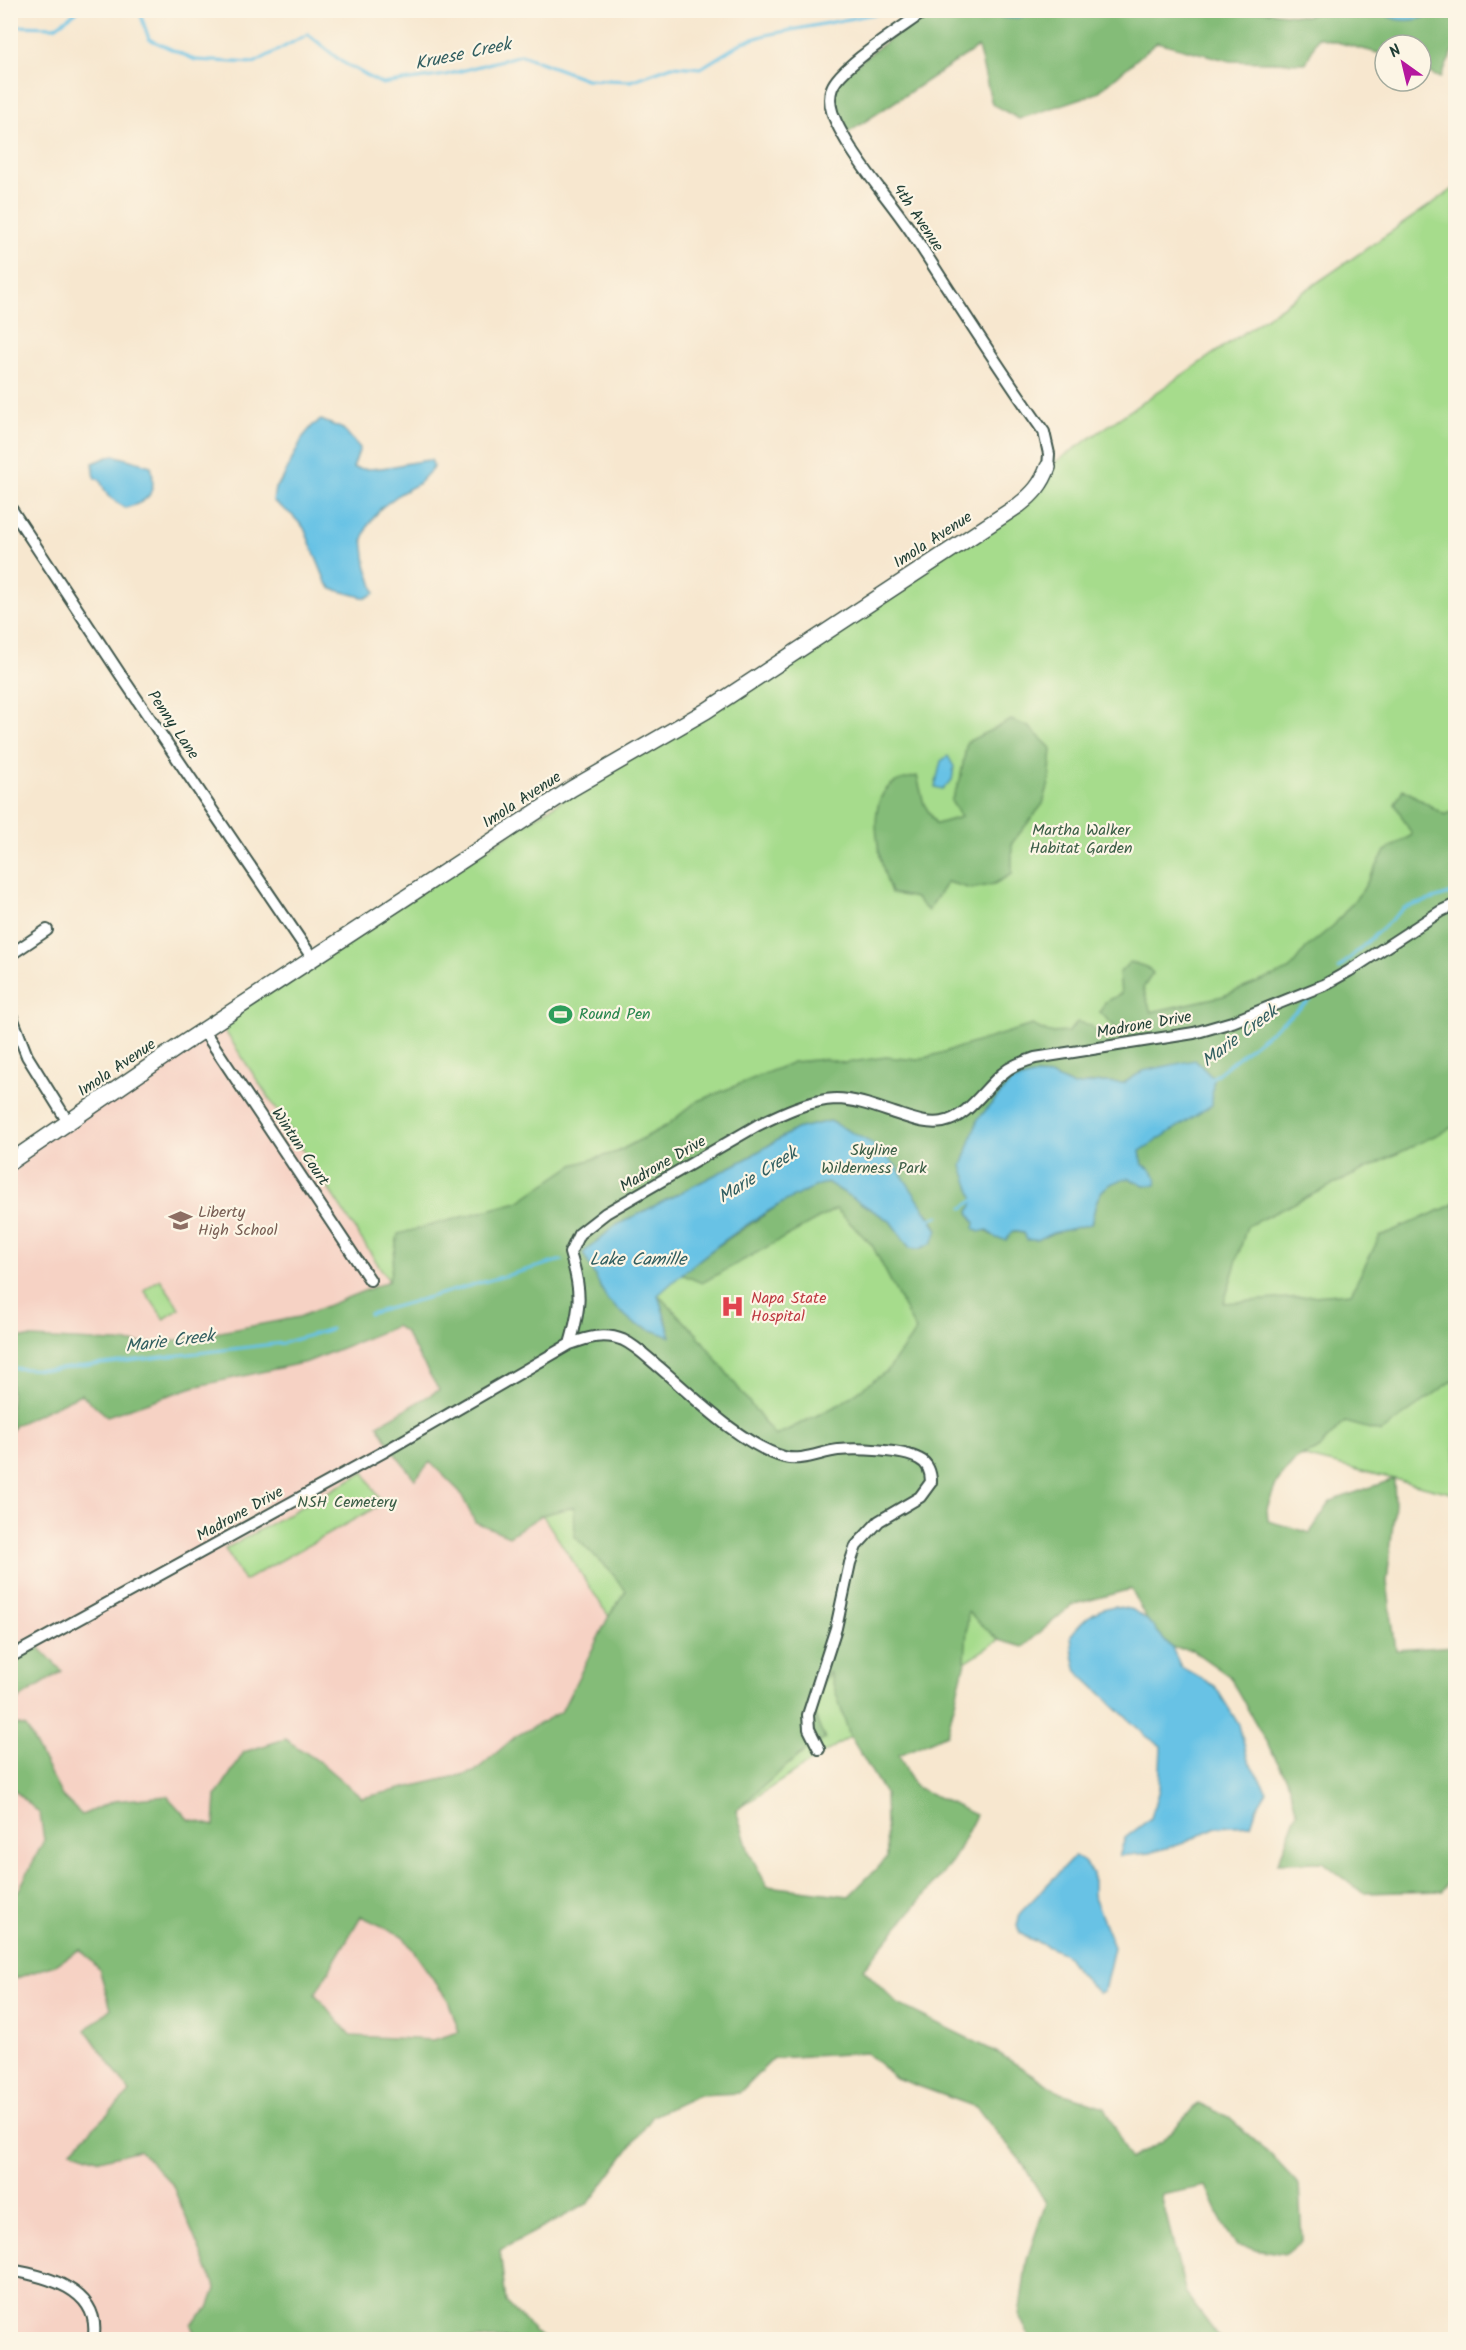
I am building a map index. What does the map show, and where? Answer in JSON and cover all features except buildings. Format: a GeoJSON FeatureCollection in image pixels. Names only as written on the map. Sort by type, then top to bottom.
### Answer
{"type":"FeatureCollection","features":[{"type":"Feature","properties":{"kind":"street","name":"4th Avenue"},"geometry":{"type":"LineString","coordinates":[[926,10],[860,59],[840,77],[832,88],[830,107],[843,136],[916,239],[941,280],[1044,432],[1048,467]]}},
{"type":"Feature","properties":{"kind":"street","name":"Imola Avenue"},"geometry":{"type":"LineString","coordinates":[[10,1162],[571,789],[706,711],[1020,505],[1044,479],[1048,467]]}},
{"type":"Feature","properties":{"kind":"street","name":"Penny Lane"},"geometry":{"type":"LineString","coordinates":[[10,507],[313,959]]}},
{"type":"Feature","properties":{"kind":"street","name":"Madrone Drive"},"geometry":{"type":"LineString","coordinates":[[10,1657],[386,1450],[570,1344],[580,1305],[578,1283],[570,1253],[579,1234],[606,1213],[782,1113],[820,1101],[838,1099],[929,1124],[945,1122],[959,1116],[1003,1073],[1018,1064],[1035,1058],[1194,1033],[1232,1022],[1324,985],[1455,903]]}},
{"type":"Feature","properties":{"kind":"street"},"geometry":{"type":"LineString","coordinates":[[10,956],[47,930]]}},
{"type":"Feature","properties":{"kind":"street"},"geometry":{"type":"LineString","coordinates":[[10,1012],[27,1056],[68,1122]]}},
{"type":"Feature","properties":{"kind":"street","name":"Wintun Court"},"geometry":{"type":"LineString","coordinates":[[204,1031],[370,1280]]}},
{"type":"Feature","properties":{"kind":"street"},"geometry":{"type":"LineString","coordinates":[[570,1344],[598,1336],[623,1340],[647,1357],[703,1408],[754,1443],[783,1457],[808,1456],[841,1450],[873,1450],[920,1459],[929,1469],[931,1482],[920,1497],[879,1521],[861,1538],[853,1551],[836,1628],[808,1715],[809,1729],[819,1749]]}},
{"type":"Feature","properties":{"kind":"street"},"geometry":{"type":"LineString","coordinates":[[10,2270],[40,2276],[73,2289],[93,2316],[94,2335]]}},
{"type":"Feature","properties":{"kind":"shaded area","name":"Skyline Wilderness Park"},"geometry":{"type":"Polygon","coordinates":[[[1455,188],[1455,1494],[1289,1453],[736,1810],[437,2339],[11,2340],[11,1162],[1019,505],[1048,467],[1455,188]]]}},
{"type":"Feature","properties":{"kind":"green space"},"geometry":{"type":"Polygon","coordinates":[[[1253,10],[1305,16],[1322,11],[1379,10],[1407,20],[1441,11],[1455,11],[1455,48],[1440,78],[1433,75],[1433,33],[1373,33],[1373,52],[1318,37],[1306,63],[1230,61],[1157,42],[1097,93],[1019,119],[992,104],[978,47],[843,136],[832,88],[840,77],[926,11],[1253,10]]]}},
{"type":"Feature","properties":{"kind":"green space","name":"Skyline Wilderness Park"},"geometry":{"type":"Polygon","coordinates":[[[1455,188],[1455,1494],[1289,1453],[736,1810],[219,1022],[1019,505],[1048,467],[1455,188]]]}},
{"type":"Feature","properties":{"kind":"green space"},"geometry":{"type":"Polygon","coordinates":[[[1011,720],[1029,727],[1052,749],[1049,783],[1043,804],[1012,843],[1012,874],[994,884],[971,889],[947,882],[928,911],[915,898],[891,893],[879,852],[877,835],[876,819],[884,792],[896,782],[917,776],[924,804],[936,824],[961,817],[951,801],[960,780],[967,742],[1011,720]]]}},
{"type":"Feature","properties":{"kind":"green space"},"geometry":{"type":"Polygon","coordinates":[[[1403,789],[1445,815],[1455,810],[1455,1126],[1247,1226],[1224,1303],[1351,1293],[1380,1236],[1455,1202],[1455,1379],[1381,1432],[1345,1422],[1316,1451],[1297,1458],[1277,1482],[1267,1508],[1268,1521],[1310,1533],[1331,1501],[1394,1479],[1395,1504],[1387,1582],[1396,1650],[1455,1646],[1455,1870],[1442,1891],[1363,1893],[1323,1862],[1278,1863],[1297,1812],[1287,1779],[1229,1676],[1192,1650],[1172,1648],[1147,1620],[1131,1589],[1072,1605],[1023,1647],[999,1640],[968,1612],[965,1662],[947,1734],[899,1755],[914,1786],[976,1815],[952,1862],[863,1969],[898,2004],[1000,2054],[1061,2093],[1105,2107],[1130,2159],[1163,2141],[1198,2103],[1228,2117],[1271,2155],[1299,2185],[1302,2241],[1286,2254],[1237,2246],[1224,2226],[1206,2186],[1161,2195],[1186,2294],[1220,2339],[1031,2339],[1019,2316],[1027,2259],[1046,2203],[1021,2161],[976,2107],[896,2078],[866,2053],[774,2058],[739,2093],[698,2095],[653,2116],[589,2203],[500,2250],[506,2302],[536,2333],[545,2339],[196,2339],[191,2324],[209,2308],[216,2289],[172,2184],[139,2150],[100,2160],[71,2150],[130,2092],[86,2030],[111,2008],[99,1969],[80,1949],[57,1964],[11,1980],[11,1898],[18,1892],[44,1840],[40,1814],[11,1787],[11,1723],[26,1727],[62,1796],[82,1815],[114,1801],[167,1796],[188,1819],[214,1826],[216,1796],[244,1752],[285,1739],[320,1762],[362,1798],[474,1772],[516,1736],[561,1712],[609,1616],[626,1591],[611,1572],[575,1537],[574,1507],[542,1515],[509,1536],[475,1522],[460,1492],[430,1462],[415,1479],[395,1454],[378,1425],[439,1390],[404,1331],[396,1326],[307,1362],[193,1387],[107,1416],[81,1394],[15,1425],[11,1432],[11,1337],[157,1344],[299,1317],[389,1281],[398,1234],[518,1202],[573,1165],[617,1152],[666,1126],[696,1102],[793,1062],[825,1059],[844,1063],[886,1057],[918,1060],[1032,1025],[1049,1033],[1068,1032],[1077,1022],[1090,1025],[1097,1032],[1117,1029],[1100,1012],[1105,1002],[1121,994],[1119,973],[1130,962],[1147,967],[1153,973],[1143,988],[1151,1012],[1223,996],[1289,970],[1306,948],[1334,925],[1362,891],[1385,851],[1412,835],[1395,804],[1403,789]],[[1143,1071],[1124,1083],[1101,1082],[1074,1086],[1052,1076],[974,1200],[969,1212],[975,1223],[996,1238],[1017,1232],[1037,1240],[1053,1233],[1091,1224],[1098,1199],[1105,1188],[1129,1178],[1144,1186],[1150,1169],[1142,1164],[1140,1151],[1157,1139],[1213,1078],[1205,1073],[1143,1071]],[[830,1121],[796,1129],[746,1159],[615,1226],[671,1336],[658,1295],[697,1334],[775,1436],[840,1404],[888,1370],[916,1331],[872,1245],[836,1209],[702,1283],[681,1274],[715,1248],[794,1195],[827,1182],[890,1221],[910,1248],[938,1230],[932,1219],[870,1143],[830,1121]],[[829,1672],[816,1698],[815,1712],[825,1739],[798,1756],[736,1810],[749,1852],[767,1886],[849,1896],[887,1858],[885,1794],[850,1736],[829,1672]],[[361,1916],[315,1994],[351,2036],[433,2040],[459,2032],[448,2000],[403,1936],[361,1916]]]}},
{"type":"Feature","properties":{"kind":"green space"},"geometry":{"type":"Polygon","coordinates":[[[160,1279],[180,1309],[164,1319],[144,1290],[160,1279]]]}},
{"type":"Feature","properties":{"kind":"green space","name":"NSH Cemetery"},"geometry":{"type":"Polygon","coordinates":[[[364,1472],[382,1504],[244,1581],[225,1549],[364,1472]]]}},
{"type":"Feature","properties":{"kind":"green space"},"geometry":{"type":"Polygon","coordinates":[[[35,1643],[62,1671],[11,1704],[11,1657],[35,1643]]]}},
{"type":"Feature","properties":{"kind":"water"},"geometry":{"type":"Polygon","coordinates":[[[995,10],[1033,11],[1024,16],[1006,18],[997,16],[995,10]]]}},
{"type":"Feature","properties":{"kind":"water"},"geometry":{"type":"Polygon","coordinates":[[[1379,11],[1445,11],[1412,20],[1398,20],[1379,11]]]}},
{"type":"Feature","properties":{"kind":"water"},"geometry":{"type":"Polygon","coordinates":[[[321,420],[343,429],[360,448],[353,468],[383,468],[431,460],[434,467],[418,484],[381,508],[368,525],[363,539],[366,564],[375,593],[366,598],[332,589],[326,582],[304,528],[292,515],[273,501],[275,488],[283,478],[303,437],[313,425],[321,420]]]}},
{"type":"Feature","properties":{"kind":"water"},"geometry":{"type":"Polygon","coordinates":[[[113,455],[151,466],[153,483],[150,494],[134,506],[125,508],[108,496],[99,479],[95,479],[93,463],[113,455]]]}},
{"type":"Feature","properties":{"kind":"water"},"geometry":{"type":"Polygon","coordinates":[[[948,756],[954,767],[952,780],[942,789],[935,787],[941,761],[948,756]]]}},
{"type":"Feature","properties":{"kind":"water"},"geometry":{"type":"Polygon","coordinates":[[[1195,1060],[1213,1078],[1212,1105],[1140,1151],[1142,1164],[1150,1169],[1157,1178],[1156,1185],[1144,1186],[1129,1178],[1111,1184],[1105,1188],[1098,1199],[1091,1224],[1053,1233],[1037,1240],[1027,1240],[1023,1233],[1013,1231],[1006,1240],[996,1238],[987,1230],[979,1232],[974,1229],[975,1223],[969,1212],[974,1200],[962,1166],[978,1119],[1011,1082],[1036,1075],[1052,1076],[1074,1086],[1101,1082],[1124,1083],[1143,1071],[1195,1060]]]}},
{"type":"Feature","properties":{"kind":"water","name":"Lake Camille"},"geometry":{"type":"Polygon","coordinates":[[[830,1121],[870,1142],[896,1166],[938,1230],[932,1243],[920,1249],[910,1248],[890,1221],[827,1182],[782,1203],[738,1231],[696,1262],[658,1295],[671,1337],[635,1324],[608,1301],[583,1253],[615,1226],[746,1159],[796,1129],[830,1121]]]}},
{"type":"Feature","properties":{"kind":"water"},"geometry":{"type":"Polygon","coordinates":[[[1114,1606],[1133,1610],[1147,1620],[1172,1648],[1181,1667],[1215,1686],[1239,1725],[1248,1760],[1267,1791],[1257,1807],[1251,1825],[1216,1827],[1184,1843],[1149,1853],[1119,1856],[1125,1838],[1151,1818],[1159,1789],[1161,1746],[1146,1736],[1077,1671],[1071,1635],[1090,1616],[1114,1606]]]}},
{"type":"Feature","properties":{"kind":"water"},"geometry":{"type":"Polygon","coordinates":[[[1075,1856],[1084,1862],[1093,1873],[1093,1895],[1114,1947],[1104,1991],[1099,1993],[1077,1971],[1065,1954],[1026,1937],[1020,1933],[1017,1926],[1020,1913],[1075,1856]]]}},
{"type":"Feature","properties":{"kind":"waterway","name":"Kruese Creek"},"geometry":{"type":"LineString","coordinates":[[10,33],[13,26],[55,27],[79,10]]}},
{"type":"Feature","properties":{"kind":"waterway","name":"Kruese Creek"},"geometry":{"type":"LineString","coordinates":[[139,10],[149,39],[195,60],[254,63],[308,34],[342,62],[382,84],[446,75],[521,55],[586,79],[631,81],[672,66],[701,68],[743,42],[766,35],[895,10]]}},
{"type":"Feature","properties":{"kind":"waterway","name":"Marie Creek"},"geometry":{"type":"LineString","coordinates":[[1338,969],[1404,908],[1456,892]]}},
{"type":"Feature","properties":{"kind":"waterway","name":"Marie Creek"},"geometry":{"type":"LineString","coordinates":[[1211,1079],[1310,1000]]}},
{"type":"Feature","properties":{"kind":"waterway","name":"Marie Creek"},"geometry":{"type":"LineString","coordinates":[[963,1208],[976,1199]]}},
{"type":"Feature","properties":{"kind":"waterway","name":"Marie Creek"},"geometry":{"type":"LineString","coordinates":[[930,1219],[939,1216]]}},
{"type":"Feature","properties":{"kind":"waterway","name":"Marie Creek"},"geometry":{"type":"LineString","coordinates":[[369,1314],[562,1260]]}},
{"type":"Feature","properties":{"kind":"waterway","name":"Marie Creek"},"geometry":{"type":"LineString","coordinates":[[10,1368],[50,1370],[283,1343],[331,1329]]}},
{"type":"Feature","properties":{"kind":"place","name":"Round Pen"},"geometry":{"type":"Point","coordinates":[561,1014]}},
{"type":"Feature","properties":{"kind":"place","name":"Liberty High School"},"geometry":{"type":"Point","coordinates":[180,1221]}},
{"type":"Feature","properties":{"kind":"place","name":"Napa State Hospital"},"geometry":{"type":"Point","coordinates":[733,1307]}},
{"type":"Feature","properties":{"kind":"park label","name":"Martha Walker Habitat Garden"},"geometry":{"type":"Point","coordinates":[1081,839]}}]}
